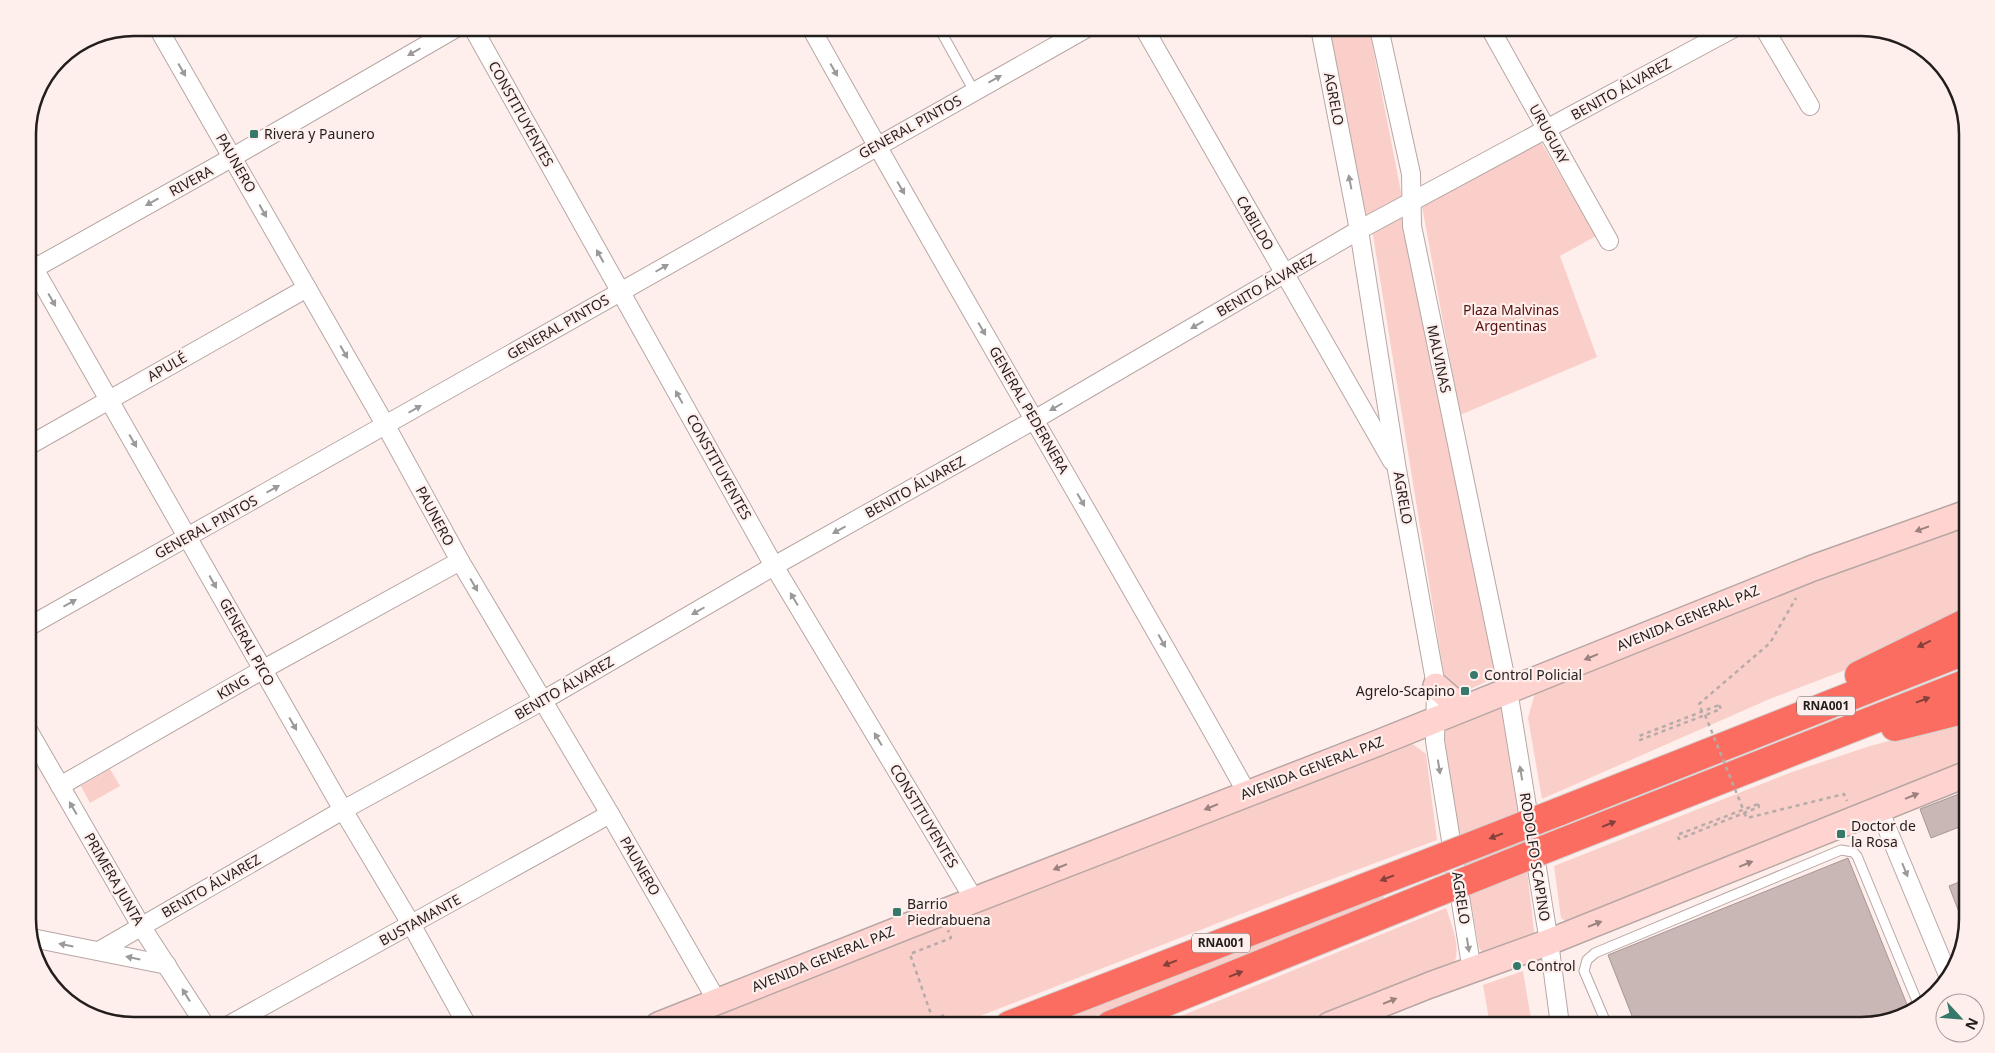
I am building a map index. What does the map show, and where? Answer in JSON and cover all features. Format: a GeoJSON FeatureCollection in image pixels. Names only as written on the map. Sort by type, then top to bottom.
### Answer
{"type":"FeatureCollection","features":[{"type":"Feature","properties":{"kind":"highway"},"geometry":{"type":"LineString","coordinates":[[1685,761],[1959,626]]}},
{"type":"Feature","properties":{"kind":"highway","name":"RNA001"},"geometry":{"type":"LineString","coordinates":[[1032,1017],[1959,653]]}},
{"type":"Feature","properties":{"kind":"highway","name":"RNA001"},"geometry":{"type":"LineString","coordinates":[[1132,1017],[1563,842],[1959,686]]}},
{"type":"Feature","properties":{"kind":"highway"},"geometry":{"type":"LineString","coordinates":[[1780,757],[1959,711]]}},
{"type":"Feature","properties":{"kind":"street","name":"PAUNERO"},"geometry":{"type":"LineString","coordinates":[[163,36],[386,426],[460,561],[718,1001]]}},
{"type":"Feature","properties":{"kind":"street","name":"RIVERA"},"geometry":{"type":"LineString","coordinates":[[36,263],[233,157],[442,36]]}},
{"type":"Feature","properties":{"kind":"street","name":"CONSTITUYENTES"},"geometry":{"type":"LineString","coordinates":[[477,36],[774,566],[975,901]]}},
{"type":"Feature","properties":{"kind":"street","name":"GENERAL PEDERNERA"},"geometry":{"type":"LineString","coordinates":[[815,36],[876,146],[1148,616],[1247,793]]}},
{"type":"Feature","properties":{"kind":"street","name":"GENERAL PINTOS"},"geometry":{"type":"LineString","coordinates":[[36,622],[1074,36]]}},
{"type":"Feature","properties":{"kind":"street","name":"CABILDO"},"geometry":{"type":"LineString","coordinates":[[1149,36],[1398,470]]}},
{"type":"Feature","properties":{"kind":"street","name":"AGRELO"},"geometry":{"type":"LineString","coordinates":[[1322,36],[1359,230],[1398,470],[1436,686],[1435,741],[1472,970]]}},
{"type":"Feature","properties":{"kind":"street","name":"MALVINAS"},"geometry":{"type":"LineString","coordinates":[[1381,36],[1411,174],[1410,202],[1412,226],[1508,690]]}},
{"type":"Feature","properties":{"kind":"street","name":"URUGUAY"},"geometry":{"type":"LineString","coordinates":[[1494,36],[1609,241]]}},
{"type":"Feature","properties":{"kind":"street","name":"BENITO ÁLVAREZ"},"geometry":{"type":"LineString","coordinates":[[99,951],[343,810],[542,701],[774,566],[1034,420],[1359,230],[1719,36]]}},
{"type":"Feature","properties":{"kind":"street"},"geometry":{"type":"LineString","coordinates":[[1769,36],[1810,106]]}},
{"type":"Feature","properties":{"kind":"street","name":"GENERAL PICO"},"geometry":{"type":"LineString","coordinates":[[36,276],[110,400],[262,670],[411,924],[462,1017]]}},
{"type":"Feature","properties":{"kind":"street","name":"APULÉ"},"geometry":{"type":"LineString","coordinates":[[36,442],[307,288]]}},
{"type":"Feature","properties":{"kind":"street","name":"AVENIDA GENERAL PAZ"},"geometry":{"type":"LineString","coordinates":[[680,1017],[1378,743],[1813,568],[1959,516]]}},
{"type":"Feature","properties":{"kind":"street","name":"KING"},"geometry":{"type":"LineString","coordinates":[[60,786],[262,670],[460,561]]}},
{"type":"Feature","properties":{"kind":"street"},"geometry":{"type":"LineString","coordinates":[[1436,686],[1451,699],[1469,706]]}},
{"type":"Feature","properties":{"kind":"street","name":"RODOLFO SCAPINO"},"geometry":{"type":"LineString","coordinates":[[1508,690],[1549,942],[1559,1017]]}},
{"type":"Feature","properties":{"kind":"street","name":"PRIMERA JUNTA"},"geometry":{"type":"LineString","coordinates":[[36,744],[141,926],[199,1017]]}},
{"type":"Feature","properties":{"kind":"street"},"geometry":{"type":"LineString","coordinates":[[1351,1017],[1430,985],[1549,942],[1959,778]]}},
{"type":"Feature","properties":{"kind":"street"},"geometry":{"type":"LineString","coordinates":[[1879,809],[1945,968]]}},
{"type":"Feature","properties":{"kind":"street","name":"BUSTAMANTE"},"geometry":{"type":"LineString","coordinates":[[245,1017],[610,814]]}},
{"type":"Feature","properties":{"kind":"street"},"geometry":{"type":"LineString","coordinates":[[38,939],[167,965]]}},
{"type":"Feature","properties":{"kind":"lane"},"geometry":{"type":"LineString","coordinates":[[943,36],[974,91]]}},
{"type":"Feature","properties":{"kind":"lane"},"geometry":{"type":"LineString","coordinates":[[1603,1017],[1584,971],[1587,960],[1595,953],[1841,850],[1853,852],[1858,856],[1916,999]]}},
{"type":"Feature","properties":{"kind":"path"},"geometry":{"type":"LineString","coordinates":[[1702,712],[1699,704],[1770,643],[1813,568]]}},
{"type":"Feature","properties":{"kind":"path"},"geometry":{"type":"LineString","coordinates":[[1719,705],[1720,709],[1640,740],[1639,736],[1702,712],[1719,705]]}},
{"type":"Feature","properties":{"kind":"path"},"geometry":{"type":"LineString","coordinates":[[1706,715],[1743,809]]}},
{"type":"Feature","properties":{"kind":"path"},"geometry":{"type":"LineString","coordinates":[[1744,813],[1747,818],[1844,794],[1854,820]]}},
{"type":"Feature","properties":{"kind":"path"},"geometry":{"type":"LineString","coordinates":[[1758,804],[1759,807],[1744,813],[1679,840],[1678,835],[1758,804]]}},
{"type":"Feature","properties":{"kind":"path"},"geometry":{"type":"LineString","coordinates":[[932,1017],[910,954],[951,938],[942,914]]}},
{"type":"Feature","properties":{"kind":"green space"},"geometry":{"type":"Polygon","coordinates":[[[1331,36],[1371,36],[1402,197],[1366,215],[1331,36]]]}},
{"type":"Feature","properties":{"kind":"green space","name":"Plaza Malvinas Argentinas"},"geometry":{"type":"Polygon","coordinates":[[[1541,142],[1596,236],[1560,256],[1597,357],[1460,415],[1422,206],[1541,142]]]}},
{"type":"Feature","properties":{"kind":"green space"},"geometry":{"type":"Polygon","coordinates":[[[1401,215],[1499,676],[1459,694],[1444,675],[1372,229],[1401,215]]]}},
{"type":"Feature","properties":{"kind":"green space"},"geometry":{"type":"Polygon","coordinates":[[[1959,521],[1959,616],[1848,669],[1772,698],[1542,799],[1528,718],[1535,693],[1959,521]]]}},
{"type":"Feature","properties":{"kind":"green space"},"geometry":{"type":"Polygon","coordinates":[[[1501,702],[1509,712],[1534,931],[1532,939],[1483,953],[1479,948],[1442,737],[1452,725],[1501,702]]]}},
{"type":"Feature","properties":{"kind":"green space"},"geometry":{"type":"Polygon","coordinates":[[[1959,722],[1959,769],[1567,922],[1561,918],[1554,866],[1792,772],[1870,746],[1959,722]]]}},
{"type":"Feature","properties":{"kind":"green space"},"geometry":{"type":"Polygon","coordinates":[[[1410,742],[1426,754],[1437,840],[1308,888],[977,1017],[702,1017],[1410,742]]]}},
{"type":"Feature","properties":{"kind":"green space"},"geometry":{"type":"Polygon","coordinates":[[[110,769],[120,786],[90,803],[81,786],[110,769]]]}},
{"type":"Feature","properties":{"kind":"green space"},"geometry":{"type":"Polygon","coordinates":[[[1381,895],[1384,897],[1383,901],[1093,1017],[1065,1017],[1381,895]]]}},
{"type":"Feature","properties":{"kind":"green space"},"geometry":{"type":"Polygon","coordinates":[[[1446,908],[1457,948],[1455,963],[1451,970],[1331,1017],[1179,1017],[1446,908]]]}},
{"type":"Feature","properties":{"kind":"green space"},"geometry":{"type":"Polygon","coordinates":[[[1523,971],[1531,1017],[1489,1017],[1483,985],[1523,971]]]}},
{"type":"Feature","properties":{"kind":"building"},"geometry":{"type":"Polygon","coordinates":[[[1959,794],[1959,827],[1931,838],[1920,809],[1959,794]]]}},
{"type":"Feature","properties":{"kind":"building"},"geometry":{"type":"Polygon","coordinates":[[[1848,858],[1907,1005],[1886,1013],[1861,1017],[1632,1017],[1608,955],[1848,858]]]}},
{"type":"Feature","properties":{"kind":"building"},"geometry":{"type":"Polygon","coordinates":[[[1959,882],[1959,912],[1949,886],[1959,882]]]}},
{"type":"Feature","properties":{"kind":"place","name":"Rivera y Paunero"},"geometry":{"type":"Point","coordinates":[254,134]}},
{"type":"Feature","properties":{"kind":"place","name":"Control Policial"},"geometry":{"type":"Point","coordinates":[1474,675]}},
{"type":"Feature","properties":{"kind":"place","name":"Agrelo-Scapino"},"geometry":{"type":"Point","coordinates":[1465,691]}},
{"type":"Feature","properties":{"kind":"place","name":"Doctor de la Rosa"},"geometry":{"type":"Point","coordinates":[1841,834]}},
{"type":"Feature","properties":{"kind":"place","name":"Barrio Piedrabuena"},"geometry":{"type":"Point","coordinates":[897,912]}},
{"type":"Feature","properties":{"kind":"place","name":"Control"},"geometry":{"type":"Point","coordinates":[1517,966]}}]}
